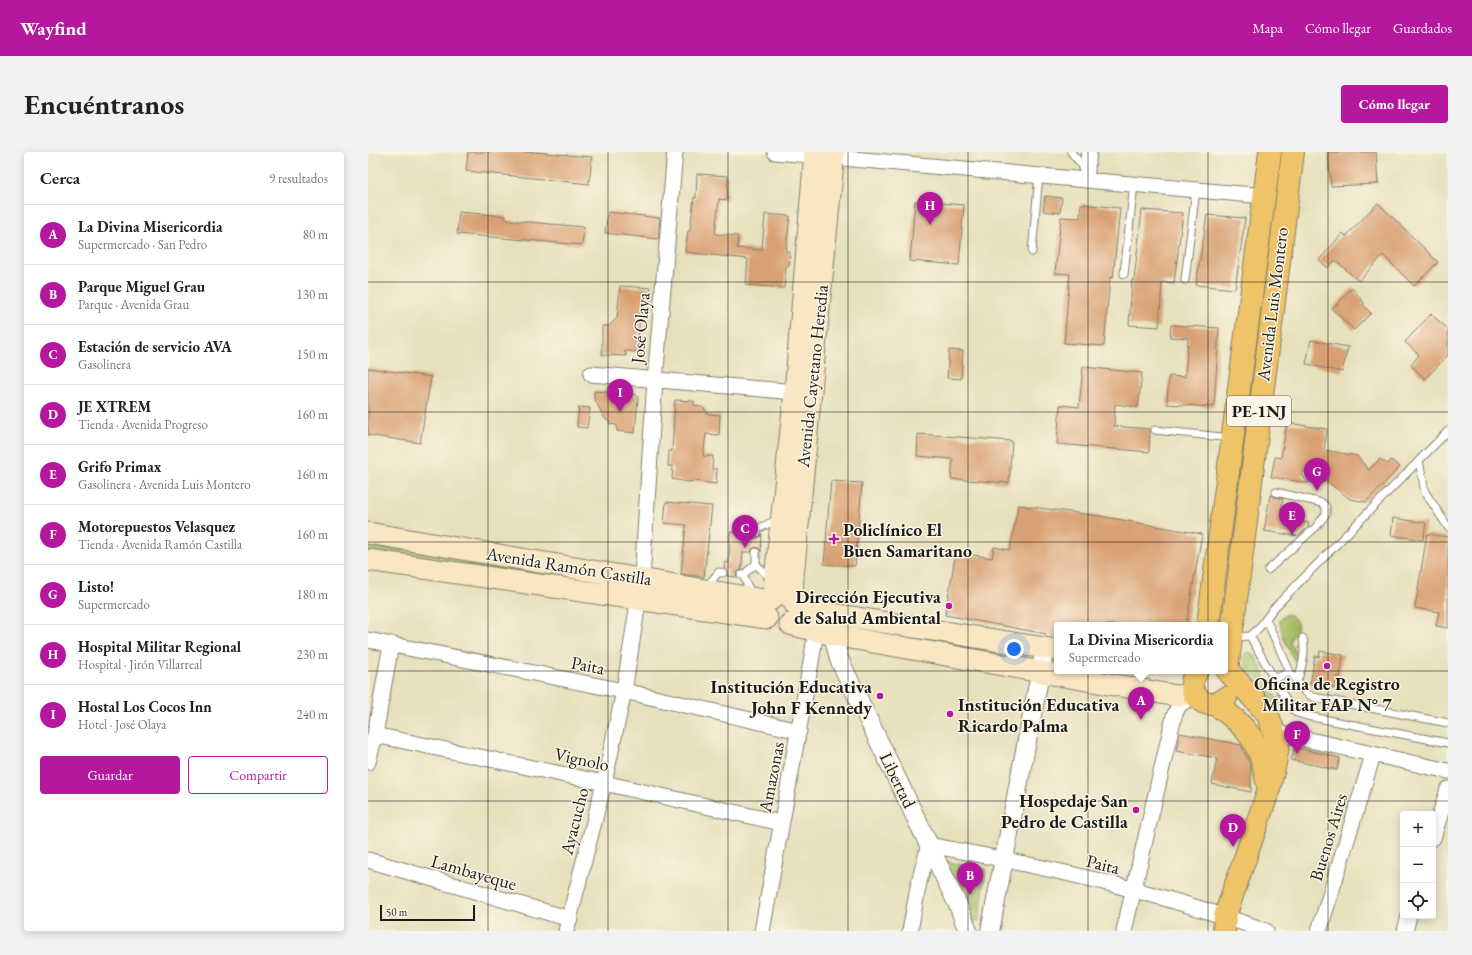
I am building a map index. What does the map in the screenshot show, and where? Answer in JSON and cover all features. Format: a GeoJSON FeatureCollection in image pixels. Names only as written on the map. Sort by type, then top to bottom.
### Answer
{"type":"FeatureCollection","features":[{"type":"Feature","properties":{"kind":"main road","name":"Avenida Luis Montero"},"geometry":{"type":"LineString","coordinates":[[1208,622],[1270,152]]}},
{"type":"Feature","properties":{"kind":"main road","name":"Avenida Luis Montero"},"geometry":{"type":"LineString","coordinates":[[1228,667],[1240,637],[1235,597],[1292,152]]}},
{"type":"Feature","properties":{"kind":"main road","name":"Avenida Cayetano Heredia"},"geometry":{"type":"LineString","coordinates":[[777,603],[782,517],[795,392],[824,154]]}},
{"type":"Feature","properties":{"kind":"main road","name":"Avenida Cayetano Heredia"},"geometry":{"type":"LineString","coordinates":[[777,603],[793,577],[824,154]]}},
{"type":"Feature","properties":{"kind":"main road"},"geometry":{"type":"LineString","coordinates":[[1223,507],[1246,510]]}},
{"type":"Feature","properties":{"kind":"main road","name":"Avenida Ramón Castilla"},"geometry":{"type":"LineString","coordinates":[[368,533],[642,578],[833,614],[1051,649]]}},
{"type":"Feature","properties":{"kind":"main road","name":"Avenida Ramón Castilla"},"geometry":{"type":"LineString","coordinates":[[368,560],[638,599],[777,603],[824,633],[1054,672]]}},
{"type":"Feature","properties":{"kind":"main road"},"geometry":{"type":"LineString","coordinates":[[1212,594],[1235,597]]}},
{"type":"Feature","properties":{"kind":"main road"},"geometry":{"type":"LineString","coordinates":[[1221,926],[1268,789],[1278,747],[1267,713],[1228,671]]}},
{"type":"Feature","properties":{"kind":"main road","name":"PE-1NJ"},"geometry":{"type":"LineString","coordinates":[[1215,704],[1225,699],[1232,689],[1231,677],[1228,672]]}},
{"type":"Feature","properties":{"kind":"main road","name":"Avenida Ramón Castilla"},"geometry":{"type":"LineString","coordinates":[[1062,674],[1177,696],[1194,694]]}},
{"type":"Feature","properties":{"kind":"main road"},"geometry":{"type":"LineString","coordinates":[[1195,674],[1192,681],[1194,694],[1204,702],[1215,704],[1232,716],[1247,732],[1261,752],[1268,789]]}},
{"type":"Feature","properties":{"kind":"street","name":"José Olaya"},"geometry":{"type":"LineString","coordinates":[[642,578],[655,380],[675,152]]}},
{"type":"Feature","properties":{"kind":"street"},"geometry":{"type":"LineString","coordinates":[[775,152],[824,154],[1039,175],[1087,176],[1134,184],[1264,196]]}},
{"type":"Feature","properties":{"kind":"street"},"geometry":{"type":"LineString","coordinates":[[1087,176],[1089,152]]}},
{"type":"Feature","properties":{"kind":"street"},"geometry":{"type":"LineString","coordinates":[[591,374],[795,392]]}},
{"type":"Feature","properties":{"kind":"street","name":"Ayacucho"},"geometry":{"type":"LineString","coordinates":[[568,925],[604,783],[624,691],[642,578]]}},
{"type":"Feature","properties":{"kind":"street","name":"Amazonas"},"geometry":{"type":"LineString","coordinates":[[762,931],[799,731],[824,633]]}},
{"type":"Feature","properties":{"kind":"street","name":"Libertad"},"geometry":{"type":"LineString","coordinates":[[824,633],[958,904],[968,931]]}},
{"type":"Feature","properties":{"kind":"street","name":"Paita"},"geometry":{"type":"LineString","coordinates":[[368,640],[624,691],[799,731]]}},
{"type":"Feature","properties":{"kind":"street"},"geometry":{"type":"LineString","coordinates":[[368,762],[375,735],[391,644]]}},
{"type":"Feature","properties":{"kind":"street"},"geometry":{"type":"LineString","coordinates":[[990,931],[1041,670],[1051,649]]}},
{"type":"Feature","properties":{"kind":"street"},"geometry":{"type":"LineString","coordinates":[[1124,931],[1132,890],[1174,716],[1179,705],[1194,694]]}},
{"type":"Feature","properties":{"kind":"street"},"geometry":{"type":"LineString","coordinates":[[1274,732],[1448,771]]}},
{"type":"Feature","properties":{"kind":"street","name":"Vignolo"},"geometry":{"type":"LineString","coordinates":[[375,735],[604,783],[781,823]]}},
{"type":"Feature","properties":{"kind":"street","name":"Buenos Aires"},"geometry":{"type":"LineString","coordinates":[[1319,931],[1373,755]]}},
{"type":"Feature","properties":{"kind":"street"},"geometry":{"type":"LineString","coordinates":[[1436,828],[1448,789]]}},
{"type":"Feature","properties":{"kind":"street"},"geometry":{"type":"LineString","coordinates":[[910,931],[919,882],[928,845]]}},
{"type":"Feature","properties":{"kind":"street","name":"Paita"},"geometry":{"type":"LineString","coordinates":[[928,845],[1005,859],[1132,890],[1221,926],[1266,931]]}},
{"type":"Feature","properties":{"kind":"street","name":"Lambayeque"},"geometry":{"type":"LineString","coordinates":[[368,860],[568,925]]}},
{"type":"Feature","properties":{"kind":"street"},"geometry":{"type":"LineString","coordinates":[[1405,931],[1408,919]]}},
{"type":"Feature","properties":{"kind":"lane"},"geometry":{"type":"LineString","coordinates":[[1071,152],[1087,176]]}},
{"type":"Feature","properties":{"kind":"lane"},"geometry":{"type":"LineString","coordinates":[[1032,252],[1039,175]]}},
{"type":"Feature","properties":{"kind":"lane"},"geometry":{"type":"LineString","coordinates":[[1124,274],[1134,184]]}},
{"type":"Feature","properties":{"kind":"lane"},"geometry":{"type":"LineString","coordinates":[[1185,280],[1196,190]]}},
{"type":"Feature","properties":{"kind":"lane"},"geometry":{"type":"LineString","coordinates":[[1156,430],[1233,438]]}},
{"type":"Feature","properties":{"kind":"lane"},"geometry":{"type":"LineString","coordinates":[[1448,431],[1273,609],[1266,619],[1240,637],[1274,679],[1289,705],[1297,713],[1448,743]]}},
{"type":"Feature","properties":{"kind":"lane"},"geometry":{"type":"LineString","coordinates":[[1419,461],[1424,492],[1448,527]]}},
{"type":"Feature","properties":{"kind":"lane"},"geometry":{"type":"LineString","coordinates":[[1268,570],[1316,527],[1326,514],[1326,507],[1322,503],[1276,492]]}},
{"type":"Feature","properties":{"kind":"lane"},"geometry":{"type":"LineString","coordinates":[[757,533],[758,528],[782,517]]}},
{"type":"Feature","properties":{"kind":"lane"},"geometry":{"type":"LineString","coordinates":[[756,552],[756,564],[777,603]]}},
{"type":"Feature","properties":{"kind":"lane"},"geometry":{"type":"LineString","coordinates":[[756,564],[742,575],[777,603]]}},
{"type":"Feature","properties":{"kind":"lane"},"geometry":{"type":"LineString","coordinates":[[704,590],[719,572],[723,573]]}},
{"type":"Feature","properties":{"kind":"lane"},"geometry":{"type":"LineString","coordinates":[[1266,619],[1290,672],[1305,692],[1313,697],[1448,723]]}},
{"type":"Feature","properties":{"kind":"lane"},"geometry":{"type":"LineString","coordinates":[[1297,682],[1304,659],[1305,649],[1303,638]]}},
{"type":"Feature","properties":{"kind":"lane"},"geometry":{"type":"LineString","coordinates":[[1274,679],[1290,672]]}},
{"type":"Feature","properties":{"kind":"green space"},"geometry":{"type":"Polygon","coordinates":[[[368,545],[623,581],[622,587],[368,552],[368,545]]]}},
{"type":"Feature","properties":{"kind":"green space"},"geometry":{"type":"Polygon","coordinates":[[[1286,614],[1291,615],[1298,627],[1290,642],[1298,659],[1296,660],[1294,660],[1283,637],[1279,620],[1286,614]]]}},
{"type":"Feature","properties":{"kind":"green space"},"geometry":{"type":"Polygon","coordinates":[[[1248,652],[1255,656],[1275,695],[1287,712],[1253,679],[1244,663],[1243,656],[1248,652]]]}},
{"type":"Feature","properties":{"kind":"green space"},"geometry":{"type":"Polygon","coordinates":[[[943,861],[986,869],[979,921],[970,922],[943,861]]]}},
{"type":"Feature","properties":{"kind":"building"},"geometry":{"type":"Polygon","coordinates":[[[468,152],[534,152],[592,157],[589,184],[466,171],[468,152]]]}},
{"type":"Feature","properties":{"kind":"building"},"geometry":{"type":"Polygon","coordinates":[[[1328,152],[1376,152],[1378,184],[1331,186],[1328,152]]]}},
{"type":"Feature","properties":{"kind":"building"},"geometry":{"type":"Polygon","coordinates":[[[697,174],[728,176],[727,200],[719,199],[715,234],[738,236],[737,248],[762,250],[765,214],[790,216],[786,252],[790,252],[789,266],[786,266],[784,288],[746,285],[748,259],[685,252],[688,231],[690,231],[694,197],[696,198],[697,174]]]}},
{"type":"Feature","properties":{"kind":"building"},"geometry":{"type":"Polygon","coordinates":[[[1045,196],[1062,198],[1060,213],[1043,211],[1045,196]]]}},
{"type":"Feature","properties":{"kind":"building"},"geometry":{"type":"Polygon","coordinates":[[[915,201],[964,205],[959,265],[910,261],[915,201]]]}},
{"type":"Feature","properties":{"kind":"building"},"geometry":{"type":"Polygon","coordinates":[[[1378,203],[1438,262],[1414,286],[1383,255],[1359,281],[1335,260],[1328,268],[1319,260],[1343,233],[1346,236],[1378,203]]]}},
{"type":"Feature","properties":{"kind":"building"},"geometry":{"type":"Polygon","coordinates":[[[1081,204],[1120,208],[1113,278],[1110,277],[1104,346],[1064,343],[1070,274],[1055,273],[1061,217],[1080,218],[1081,204]]]}},
{"type":"Feature","properties":{"kind":"building"},"geometry":{"type":"Polygon","coordinates":[[[1142,210],[1183,213],[1174,283],[1162,282],[1159,327],[1129,325],[1132,280],[1134,280],[1142,210]]]}},
{"type":"Feature","properties":{"kind":"building"},"geometry":{"type":"Polygon","coordinates":[[[459,212],[506,216],[506,220],[584,227],[582,245],[457,234],[459,212]]]}},
{"type":"Feature","properties":{"kind":"building"},"geometry":{"type":"Polygon","coordinates":[[[608,212],[660,218],[658,239],[605,233],[608,212]]]}},
{"type":"Feature","properties":{"kind":"building"},"geometry":{"type":"Polygon","coordinates":[[[1207,215],[1245,218],[1235,289],[1196,285],[1207,215]]]}},
{"type":"Feature","properties":{"kind":"building"},"geometry":{"type":"Polygon","coordinates":[[[620,286],[651,288],[649,312],[640,312],[638,339],[642,339],[642,352],[625,351],[626,356],[602,355],[602,326],[609,326],[617,318],[620,286]]]}},
{"type":"Feature","properties":{"kind":"building"},"geometry":{"type":"Polygon","coordinates":[[[1352,288],[1364,303],[1363,305],[1371,313],[1354,330],[1332,309],[1352,288]]]}},
{"type":"Feature","properties":{"kind":"building"},"geometry":{"type":"Polygon","coordinates":[[[1431,314],[1448,329],[1448,355],[1425,379],[1411,365],[1419,355],[1405,342],[1431,314]]]}},
{"type":"Feature","properties":{"kind":"building"},"geometry":{"type":"Polygon","coordinates":[[[1171,325],[1219,328],[1214,407],[1167,404],[1169,376],[1185,377],[1188,338],[1170,337],[1171,325]]]}},
{"type":"Feature","properties":{"kind":"building"},"geometry":{"type":"Polygon","coordinates":[[[1311,340],[1348,347],[1342,372],[1306,364],[1311,340]]]}},
{"type":"Feature","properties":{"kind":"building"},"geometry":{"type":"Polygon","coordinates":[[[949,350],[963,351],[961,379],[947,378],[949,350]]]}},
{"type":"Feature","properties":{"kind":"building"},"geometry":{"type":"Polygon","coordinates":[[[1083,367],[1142,373],[1138,407],[1115,404],[1114,426],[1150,429],[1149,452],[1057,444],[1060,405],[1079,407],[1083,367]]]}},
{"type":"Feature","properties":{"kind":"building"},"geometry":{"type":"Polygon","coordinates":[[[368,368],[431,377],[420,443],[368,435],[368,368]]]}},
{"type":"Feature","properties":{"kind":"building"},"geometry":{"type":"Polygon","coordinates":[[[594,391],[634,394],[638,397],[635,433],[617,431],[617,425],[609,424],[610,422],[605,419],[594,398],[594,391]]]}},
{"type":"Feature","properties":{"kind":"building"},"geometry":{"type":"Polygon","coordinates":[[[675,400],[694,401],[694,405],[704,408],[708,414],[720,415],[719,435],[706,434],[703,456],[713,456],[712,469],[717,469],[716,484],[695,481],[687,482],[672,479],[673,466],[668,466],[669,451],[672,451],[675,400]]]}},
{"type":"Feature","properties":{"kind":"building"},"geometry":{"type":"Polygon","coordinates":[[[579,407],[590,408],[587,428],[577,427],[579,407]]]}},
{"type":"Feature","properties":{"kind":"building"},"geometry":{"type":"Polygon","coordinates":[[[1287,423],[1327,429],[1324,450],[1357,456],[1369,470],[1380,459],[1388,464],[1391,460],[1400,467],[1366,502],[1350,499],[1308,467],[1301,475],[1309,483],[1271,477],[1275,457],[1281,458],[1287,423]]]}},
{"type":"Feature","properties":{"kind":"building"},"geometry":{"type":"Polygon","coordinates":[[[918,434],[1012,441],[1009,483],[951,479],[953,459],[917,456],[918,434]]]}},
{"type":"Feature","properties":{"kind":"building"},"geometry":{"type":"Polygon","coordinates":[[[831,481],[862,483],[855,566],[824,564],[831,481]]]}},
{"type":"Feature","properties":{"kind":"building"},"geometry":{"type":"Polygon","coordinates":[[[1270,495],[1283,499],[1281,510],[1298,512],[1297,521],[1309,523],[1308,527],[1298,536],[1264,531],[1270,495]]]}},
{"type":"Feature","properties":{"kind":"building"},"geometry":{"type":"Polygon","coordinates":[[[666,502],[712,506],[704,577],[681,574],[686,525],[664,523],[666,502]]]}},
{"type":"Feature","properties":{"kind":"building"},"geometry":{"type":"Polygon","coordinates":[[[1018,505],[1099,516],[1202,534],[1187,622],[1054,622],[1054,635],[945,615],[956,552],[992,558],[994,547],[1010,550],[1018,505]]]}},
{"type":"Feature","properties":{"kind":"building"},"geometry":{"type":"Polygon","coordinates":[[[1393,518],[1426,523],[1423,540],[1391,535],[1393,518]]]}},
{"type":"Feature","properties":{"kind":"building"},"geometry":{"type":"Polygon","coordinates":[[[730,532],[752,533],[756,538],[760,537],[762,534],[761,552],[759,548],[756,547],[752,549],[751,552],[743,552],[741,570],[737,572],[736,577],[727,576],[728,571],[724,568],[725,562],[729,563],[730,532]]]}},
{"type":"Feature","properties":{"kind":"building"},"geometry":{"type":"Polygon","coordinates":[[[1427,534],[1448,537],[1448,628],[1436,626],[1439,612],[1415,608],[1427,534]]]}},
{"type":"Feature","properties":{"kind":"building","name":"Oficina de Registro Militar FAP N° 7"},"geometry":{"type":"Polygon","coordinates":[[[1320,651],[1343,655],[1340,677],[1337,676],[1335,688],[1310,684],[1315,656],[1319,657],[1320,651]]]}},
{"type":"Feature","properties":{"kind":"building"},"geometry":{"type":"Polygon","coordinates":[[[1180,733],[1241,745],[1251,766],[1251,792],[1212,784],[1217,758],[1176,751],[1180,733]]]}},
{"type":"Feature","properties":{"kind":"building"},"geometry":{"type":"Polygon","coordinates":[[[1299,748],[1340,758],[1337,770],[1291,760],[1294,749],[1299,748]]]}},
{"type":"Feature","properties":{"kind":"place","name":"Hospital Militar Regional"},"geometry":{"type":"Point","coordinates":[930,225]}},
{"type":"Feature","properties":{"kind":"place","name":"Hostal Los Cocos Inn"},"geometry":{"type":"Point","coordinates":[620,412]}},
{"type":"Feature","properties":{"kind":"place","name":"Listo!"},"geometry":{"type":"Point","coordinates":[1317,491]}},
{"type":"Feature","properties":{"kind":"place","name":"Grifo Primax"},"geometry":{"type":"Point","coordinates":[1292,535]}},
{"type":"Feature","properties":{"kind":"place","name":"Policlínico El Buen Samaritano"},"geometry":{"type":"Point","coordinates":[834,539]}},
{"type":"Feature","properties":{"kind":"place","name":"Estación de servicio AVA"},"geometry":{"type":"Point","coordinates":[745,548]}},
{"type":"Feature","properties":{"kind":"place","name":"Dirección Ejecutiva de Salud Ambiental"},"geometry":{"type":"Point","coordinates":[949,606]}},
{"type":"Feature","properties":{"kind":"place","name":"Oficina de Registro Militar FAP N° 7"},"geometry":{"type":"Point","coordinates":[1327,666]}},
{"type":"Feature","properties":{"kind":"place","name":"Institución Educativa John F Kennedy"},"geometry":{"type":"Point","coordinates":[880,696]}},
{"type":"Feature","properties":{"kind":"place","name":"Institución Educativa Ricardo Palma"},"geometry":{"type":"Point","coordinates":[950,714]}},
{"type":"Feature","properties":{"kind":"place","name":"La Divina Misericordia"},"geometry":{"type":"Point","coordinates":[1141,720]}},
{"type":"Feature","properties":{"kind":"place","name":"Motorepuestos Velasquez"},"geometry":{"type":"Point","coordinates":[1297,754]}},
{"type":"Feature","properties":{"kind":"place","name":"Hospedaje San Pedro de Castilla"},"geometry":{"type":"Point","coordinates":[1136,810]}},
{"type":"Feature","properties":{"kind":"place","name":"JE XTREM"},"geometry":{"type":"Point","coordinates":[1233,847]}},
{"type":"Feature","properties":{"kind":"place","name":"Parque Miguel Grau"},"geometry":{"type":"Point","coordinates":[970,895]}}]}
